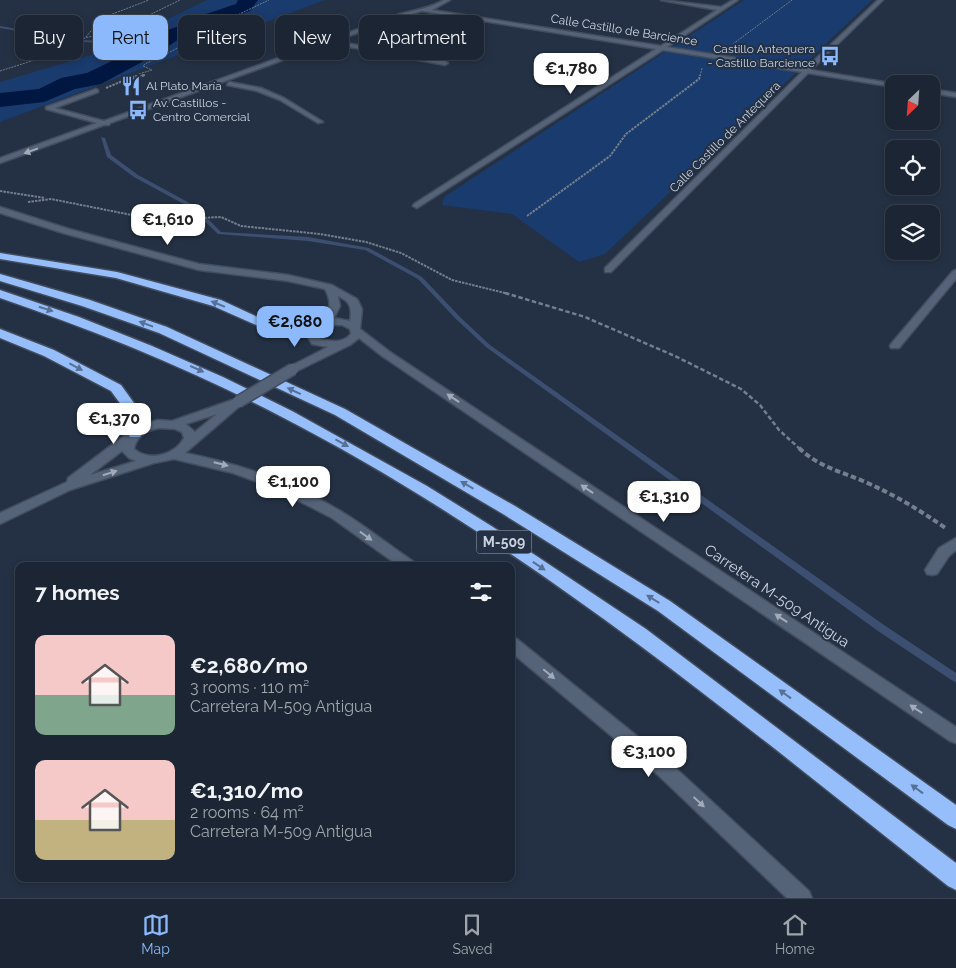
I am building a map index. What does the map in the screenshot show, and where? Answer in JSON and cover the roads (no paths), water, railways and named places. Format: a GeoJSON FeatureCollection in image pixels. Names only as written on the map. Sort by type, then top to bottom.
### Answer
{"type":"FeatureCollection","features":[{"type":"Feature","properties":{"kind":"highway"},"geometry":{"type":"LineString","coordinates":[[0,256],[117,275],[217,303],[263,324],[290,328],[320,325]]}},
{"type":"Feature","properties":{"kind":"highway","name":"M-509"},"geometry":{"type":"LineString","coordinates":[[0,276],[163,330],[348,416],[509,510],[664,606],[956,818]]}},
{"type":"Feature","properties":{"kind":"highway","name":"M-509"},"geometry":{"type":"LineString","coordinates":[[0,294],[62,314],[117,335],[219,379],[309,424],[392,471],[484,528],[650,642],[956,878]]}},
{"type":"Feature","properties":{"kind":"highway"},"geometry":{"type":"LineString","coordinates":[[0,333],[49,353],[116,388],[132,410],[132,436]]}},
{"type":"Feature","properties":{"kind":"street"},"geometry":{"type":"LineString","coordinates":[[349,41],[427,11],[448,0]]}},
{"type":"Feature","properties":{"kind":"street"},"geometry":{"type":"LineString","coordinates":[[663,0],[722,8]]}},
{"type":"Feature","properties":{"kind":"street"},"geometry":{"type":"LineString","coordinates":[[416,206],[736,0]]}},
{"type":"Feature","properties":{"kind":"street","name":"Calle Castillo de Antequera"},"geometry":{"type":"LineString","coordinates":[[608,270],[807,71],[881,0]]}},
{"type":"Feature","properties":{"kind":"street"},"geometry":{"type":"LineString","coordinates":[[0,162],[402,15],[427,11]]}},
{"type":"Feature","properties":{"kind":"street","name":"Calle Castillo de Barcience"},"geometry":{"type":"LineString","coordinates":[[427,11],[885,84]]}},
{"type":"Feature","properties":{"kind":"street"},"geometry":{"type":"LineString","coordinates":[[349,45],[445,63]]}},
{"type":"Feature","properties":{"kind":"street"},"geometry":{"type":"LineString","coordinates":[[38,156],[296,60]]}},
{"type":"Feature","properties":{"kind":"street"},"geometry":{"type":"LineString","coordinates":[[229,84],[259,89],[282,99],[320,122]]}},
{"type":"Feature","properties":{"kind":"street"},"geometry":{"type":"LineString","coordinates":[[96,91],[48,108],[107,124]]}},
{"type":"Feature","properties":{"kind":"street"},"geometry":{"type":"LineString","coordinates":[[940,92],[956,95]]}},
{"type":"Feature","properties":{"kind":"street"},"geometry":{"type":"LineString","coordinates":[[0,519],[65,487],[174,454],[238,402],[293,369],[346,343],[354,337],[357,308],[352,299],[329,287],[288,278],[200,267],[1,211]]}},
{"type":"Feature","properties":{"kind":"street"},"geometry":{"type":"LineString","coordinates":[[895,346],[956,273]]}},
{"type":"Feature","properties":{"kind":"street"},"geometry":{"type":"LineString","coordinates":[[329,287],[336,300],[335,310],[310,334],[316,342],[333,345],[346,343]]}},
{"type":"Feature","properties":{"kind":"street"},"geometry":{"type":"LineString","coordinates":[[320,325],[342,322],[356,329]]}},
{"type":"Feature","properties":{"kind":"street","name":"Carretera M-509 Antigua"},"geometry":{"type":"LineString","coordinates":[[356,329],[386,354],[956,736]]}},
{"type":"Feature","properties":{"kind":"street"},"geometry":{"type":"LineString","coordinates":[[293,369],[316,342]]}},
{"type":"Feature","properties":{"kind":"street"},"geometry":{"type":"LineString","coordinates":[[65,487],[132,436],[149,426],[175,424],[238,402]]}},
{"type":"Feature","properties":{"kind":"street"},"geometry":{"type":"LineString","coordinates":[[175,424],[189,432],[190,438],[187,445]]}},
{"type":"Feature","properties":{"kind":"street"},"geometry":{"type":"LineString","coordinates":[[132,436],[128,444],[132,454],[146,459],[155,459]]}},
{"type":"Feature","properties":{"kind":"street"},"geometry":{"type":"LineString","coordinates":[[174,454],[234,468],[278,484],[337,515],[403,562]]}},
{"type":"Feature","properties":{"kind":"street"},"geometry":{"type":"LineString","coordinates":[[932,570],[953,537]]}},
{"type":"Feature","properties":{"kind":"street"},"geometry":{"type":"LineString","coordinates":[[515,646],[663,768],[802,898]]}},
{"type":"Feature","properties":{"kind":"street"},"geometry":{"type":"LineString","coordinates":[[780,878],[787,898]]}},
{"type":"Feature","properties":{"kind":"waterway"},"geometry":{"type":"LineString","coordinates":[[0,100],[44,95],[69,83],[93,79],[148,51],[172,35],[202,24],[206,20],[244,7],[245,2],[250,0]]}},
{"type":"Feature","properties":{"kind":"waterway"},"geometry":{"type":"LineString","coordinates":[[0,27],[93,42]]}},
{"type":"Feature","properties":{"kind":"waterway"},"geometry":{"type":"LineString","coordinates":[[103,138],[109,156],[136,176],[193,207],[220,233],[308,239],[367,249],[420,278],[488,346],[881,628],[956,678]]}},
{"type":"Feature","properties":{"kind":"place","name":"Castillo Antequera - Castillo Barcience"},"geometry":{"type":"Point","coordinates":[830,56]}},
{"type":"Feature","properties":{"kind":"place","name":"Al Plato María"},"geometry":{"type":"Point","coordinates":[131,86]}},
{"type":"Feature","properties":{"kind":"place","name":"Av. Castillos - Centro Comercial"},"geometry":{"type":"Point","coordinates":[138,110]}}]}
